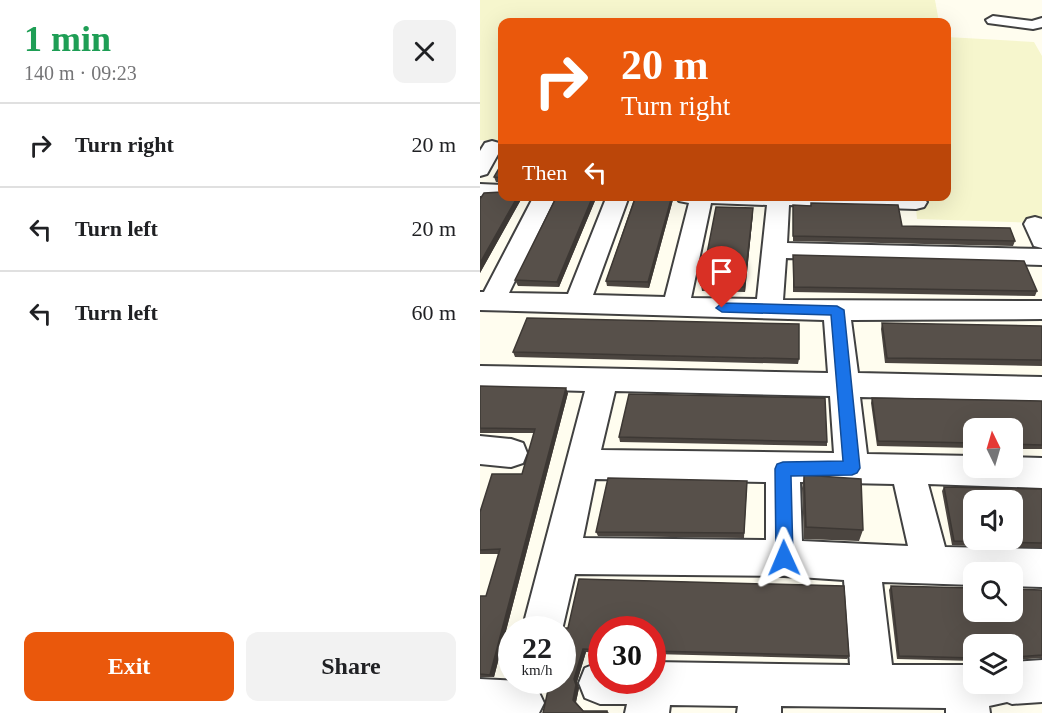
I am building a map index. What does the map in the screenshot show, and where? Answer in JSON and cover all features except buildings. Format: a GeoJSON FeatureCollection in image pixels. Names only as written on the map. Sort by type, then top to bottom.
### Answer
{"type":"FeatureCollection","features":[{"type":"Feature","properties":{"kind":"street"},"geometry":{"type":"LineString","coordinates":[[993,20],[1041,27]]}},
{"type":"Feature","properties":{"kind":"street"},"geometry":{"type":"LineString","coordinates":[[480,170],[491,148]]}},
{"type":"Feature","properties":{"kind":"street"},"geometry":{"type":"LineString","coordinates":[[480,190],[498,191]]}},
{"type":"Feature","properties":{"kind":"street"},"geometry":{"type":"LineString","coordinates":[[542,201],[486,301],[837,310],[1042,309]]}},
{"type":"Feature","properties":{"kind":"street"},"geometry":{"type":"LineString","coordinates":[[577,304],[616,201]]}},
{"type":"Feature","properties":{"kind":"street"},"geometry":{"type":"LineString","coordinates":[[676,306],[700,201]]}},
{"type":"Feature","properties":{"kind":"street"},"geometry":{"type":"LineString","coordinates":[[768,309],[779,201]]}},
{"type":"Feature","properties":{"kind":"street"},"geometry":{"type":"LineString","coordinates":[[882,201],[916,202]]}},
{"type":"Feature","properties":{"kind":"street"},"geometry":{"type":"LineString","coordinates":[[774,250],[1042,257]]}},
{"type":"Feature","properties":{"kind":"street"},"geometry":{"type":"LineString","coordinates":[[837,310],[852,468]]}},
{"type":"Feature","properties":{"kind":"street"},"geometry":{"type":"LineString","coordinates":[[480,377],[1042,389]]}},
{"type":"Feature","properties":{"kind":"street"},"geometry":{"type":"LineString","coordinates":[[546,616],[603,379]]}},
{"type":"Feature","properties":{"kind":"street"},"geometry":{"type":"LineString","coordinates":[[581,464],[783,469],[907,468],[1042,473]]}},
{"type":"Feature","properties":{"kind":"street"},"geometry":{"type":"LineString","coordinates":[[907,468],[931,566]]}},
{"type":"Feature","properties":{"kind":"street"},"geometry":{"type":"LineString","coordinates":[[783,469],[784,558]]}},
{"type":"Feature","properties":{"kind":"street"},"geometry":{"type":"LineString","coordinates":[[561,556],[784,558],[931,566],[1042,568]]}},
{"type":"Feature","properties":{"kind":"street"},"geometry":{"type":"LineString","coordinates":[[861,563],[873,685]]}},
{"type":"Feature","properties":{"kind":"street"},"geometry":{"type":"LineString","coordinates":[[1023,682],[1042,681]]}},
{"type":"Feature","properties":{"kind":"street"},"geometry":{"type":"LineString","coordinates":[[634,694],[649,699],[759,699],[873,685],[963,693]]}},
{"type":"Feature","properties":{"kind":"street"},"geometry":{"type":"LineString","coordinates":[[480,701],[523,699]]}},
{"type":"Feature","properties":{"kind":"green space"},"geometry":{"type":"Polygon","coordinates":[[[480,0],[935,0],[938,18],[498,18],[498,142],[480,140],[480,0]]]}},
{"type":"Feature","properties":{"kind":"green space"},"geometry":{"type":"Polygon","coordinates":[[[951,37],[1034,42],[1042,56],[1042,223],[917,219],[915,201],[951,201],[951,37]]]}},
{"type":"Feature","properties":{"kind":"route"},"geometry":{"type":"LineString","coordinates":[[722,308],[837,310],[852,468],[783,469],[784,558]]}}]}
